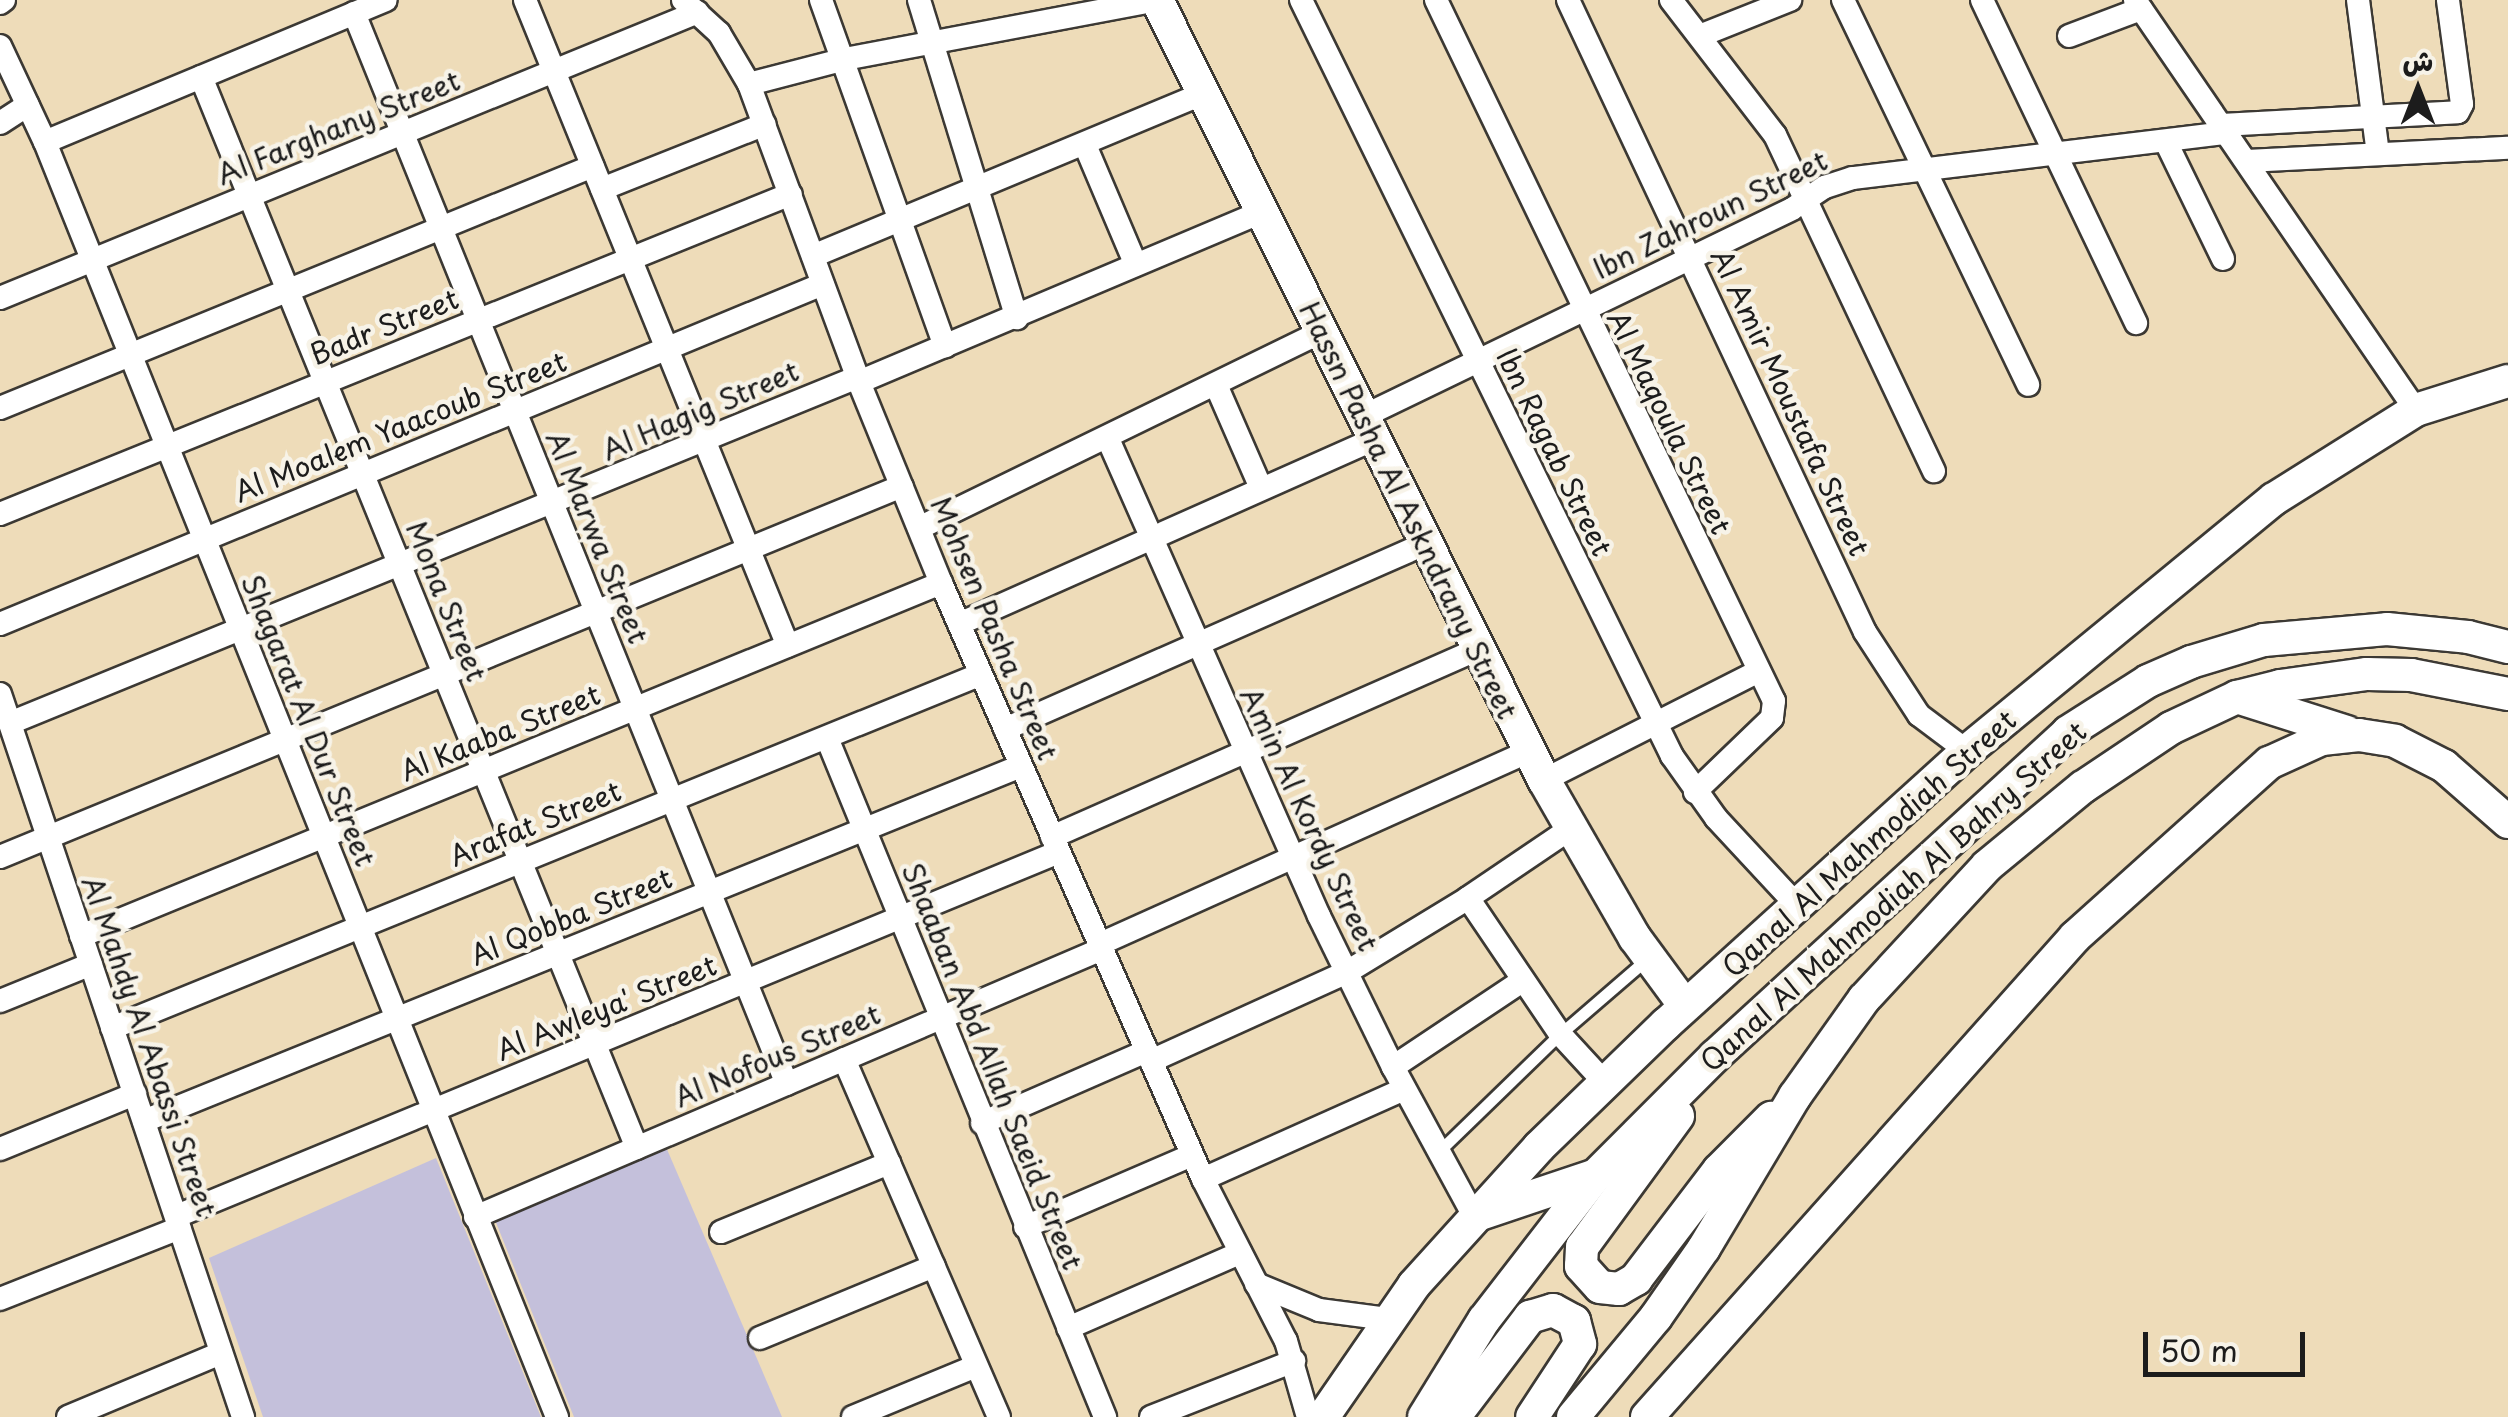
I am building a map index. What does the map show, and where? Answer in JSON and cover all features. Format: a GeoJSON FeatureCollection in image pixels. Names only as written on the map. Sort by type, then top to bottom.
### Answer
{"type":"FeatureCollection","features":[{"type":"Feature","properties":{"kind":"street"},"geometry":{"type":"LineString","coordinates":[[45,142],[386,0]]}},
{"type":"Feature","properties":{"kind":"street"},"geometry":{"type":"LineString","coordinates":[[525,0],[788,646]]}},
{"type":"Feature","properties":{"kind":"street"},"geometry":{"type":"LineString","coordinates":[[820,0],[845,59],[945,347]]}},
{"type":"Feature","properties":{"kind":"street"},"geometry":{"type":"LineString","coordinates":[[919,0],[1017,318]]}},
{"type":"Feature","properties":{"kind":"street"},"geometry":{"type":"LineString","coordinates":[[749,84],[932,41],[1157,0]]}},
{"type":"Feature","properties":{"kind":"street","name":"Hassn Pasha Al Askndrany Street"},"geometry":{"type":"LineString","coordinates":[[1157,0],[1370,427],[1476,650],[1570,829],[1648,958],[1686,1006]]}},
{"type":"Feature","properties":{"kind":"street","name":"Ibn Ragab Street"},"geometry":{"type":"LineString","coordinates":[[1301,0],[1655,724],[1695,792],[1796,904]]}},
{"type":"Feature","properties":{"kind":"street","name":"Al Maqoula Street"},"geometry":{"type":"LineString","coordinates":[[1436,0],[1759,671],[1775,714],[1695,792]]}},
{"type":"Feature","properties":{"kind":"street","name":"Al Amir Moustafa Street"},"geometry":{"type":"LineString","coordinates":[[1568,0],[1880,661],[1919,715],[1966,751]]}},
{"type":"Feature","properties":{"kind":"street"},"geometry":{"type":"LineString","coordinates":[[1672,0],[1766,120],[1934,471]]}},
{"type":"Feature","properties":{"kind":"street"},"geometry":{"type":"LineString","coordinates":[[1702,34],[1790,0]]}},
{"type":"Feature","properties":{"kind":"street"},"geometry":{"type":"LineString","coordinates":[[1843,0],[2028,385]]}},
{"type":"Feature","properties":{"kind":"street"},"geometry":{"type":"LineString","coordinates":[[1982,0],[2136,323]]}},
{"type":"Feature","properties":{"kind":"street"},"geometry":{"type":"LineString","coordinates":[[2358,0],[2378,154]]}},
{"type":"Feature","properties":{"kind":"street","name":"Ibn Zahroun Street"},"geometry":{"type":"LineString","coordinates":[[959,624],[1261,488],[1477,361],[1792,209],[1806,197],[1853,178],[2166,142],[2223,129],[2460,110],[2448,0]]}},
{"type":"Feature","properties":{"kind":"street"},"geometry":{"type":"LineString","coordinates":[[2068,36],[2138,5],[2416,410]]}},
{"type":"Feature","properties":{"kind":"street","name":"Al Farghany Street"},"geometry":{"type":"LineString","coordinates":[[0,298],[554,71],[691,6]]}},
{"type":"Feature","properties":{"kind":"street","name":"Mohsen Pasha Street"},"geometry":{"type":"LineString","coordinates":[[691,6],[737,57],[749,84],[858,379],[941,583],[1192,1155],[1294,1361],[1308,1417]]}},
{"type":"Feature","properties":{"kind":"street","name":"Al Marwa Street"},"geometry":{"type":"LineString","coordinates":[[354,13],[787,1084]]}},
{"type":"Feature","properties":{"kind":"street","name":"Shagarat Al Dur Street"},"geometry":{"type":"LineString","coordinates":[[0,46],[45,142],[557,1417]]}},
{"type":"Feature","properties":{"kind":"street","name":"Mona Street"},"geometry":{"type":"LineString","coordinates":[[200,77],[637,1148]]}},
{"type":"Feature","properties":{"kind":"street"},"geometry":{"type":"LineString","coordinates":[[813,256],[1202,94]]}},
{"type":"Feature","properties":{"kind":"street"},"geometry":{"type":"LineString","coordinates":[[0,123],[28,105]]}},
{"type":"Feature","properties":{"kind":"street"},"geometry":{"type":"LineString","coordinates":[[602,190],[765,124]]}},
{"type":"Feature","properties":{"kind":"street"},"geometry":{"type":"LineString","coordinates":[[2166,142],[2223,258]]}},
{"type":"Feature","properties":{"kind":"street"},"geometry":{"type":"LineString","coordinates":[[1085,144],[1136,266]]}},
{"type":"Feature","properties":{"kind":"street"},"geometry":{"type":"LineString","coordinates":[[2247,161],[2508,148]]}},
{"type":"Feature","properties":{"kind":"street"},"geometry":{"type":"LineString","coordinates":[[0,408],[593,166]]}},
{"type":"Feature","properties":{"kind":"street","name":"Badr Street"},"geometry":{"type":"LineString","coordinates":[[0,514],[791,194]]}},
{"type":"Feature","properties":{"kind":"street","name":"Al Hagig Street"},"geometry":{"type":"LineString","coordinates":[[10,724],[1017,318],[1261,212]]}},
{"type":"Feature","properties":{"kind":"street","name":"Al Moalem Yaacoub Street"},"geometry":{"type":"LineString","coordinates":[[0,624],[823,284]]}},
{"type":"Feature","properties":{"kind":"street"},"geometry":{"type":"LineString","coordinates":[[919,528],[1321,332]]}},
{"type":"Feature","properties":{"kind":"street","name":"Qanal Al Mahmodiah Street"},"geometry":{"type":"LineString","coordinates":[[1323,1417],[1387,1318],[1474,1216],[1686,1006],[1966,751],[2274,498],[2416,410],[2508,381]]}},
{"type":"Feature","properties":{"kind":"street"},"geometry":{"type":"LineString","coordinates":[[1216,385],[1261,488]]}},
{"type":"Feature","properties":{"kind":"street","name":"Amin Al Kordy Street"},"geometry":{"type":"LineString","coordinates":[[1108,439],[1293,859],[1404,1089],[1474,1216]]}},
{"type":"Feature","properties":{"kind":"street"},"geometry":{"type":"LineString","coordinates":[[0,857],[902,486]]}},
{"type":"Feature","properties":{"kind":"street"},"geometry":{"type":"LineString","coordinates":[[1005,729],[1425,544]]}},
{"type":"Feature","properties":{"kind":"street","name":"Al Kaaba Street"},"geometry":{"type":"LineString","coordinates":[[81,936],[941,583]]}},
{"type":"Feature","properties":{"kind":"street","name":"Qanal Al Mahmodiah Al Bahry Street"},"geometry":{"type":"LineString","coordinates":[[1424,1417],[1484,1320],[1596,1175],[1715,1056],[2068,732],[2148,682],[2191,662],[2264,640],[2387,628],[2468,637],[2508,647]]}},
{"type":"Feature","properties":{"kind":"street"},"geometry":{"type":"LineString","coordinates":[[2068,732],[2096,644]]}},
{"type":"Feature","properties":{"kind":"street","name":"Al Awleya' Street"},"geometry":{"type":"LineString","coordinates":[[0,1299],[433,1111],[899,918],[1245,751],[1476,650]]}},
{"type":"Feature","properties":{"kind":"street","name":"Al Nofous Street"},"geometry":{"type":"LineString","coordinates":[[476,1217],[939,1019],[1293,859],[1655,724],[1759,671]]}},
{"type":"Feature","properties":{"kind":"street","name":"Arafat Street"},"geometry":{"type":"LineString","coordinates":[[112,1028],[981,674]]}},
{"type":"Feature","properties":{"kind":"street","name":"Qanal Al Mahmodiah Al Bahry Street"},"geometry":{"type":"LineString","coordinates":[[1573,1417],[1656,1318],[1795,1096],[1864,999],[1987,866],[2134,750],[2237,697],[2323,678],[2367,674],[2455,680],[2508,694]]}},
{"type":"Feature","properties":{"kind":"street","name":"Al Mahdy Al Abassi Street"},"geometry":{"type":"LineString","coordinates":[[0,696],[243,1417]]}},
{"type":"Feature","properties":{"kind":"street"},"geometry":{"type":"LineString","coordinates":[[2237,697],[2359,736],[2396,741],[2429,756],[2508,822]]}},
{"type":"Feature","properties":{"kind":"street"},"geometry":{"type":"LineString","coordinates":[[1647,1417],[2095,916],[2269,762],[2303,744],[2359,736]]}},
{"type":"Feature","properties":{"kind":"street","name":"Shaaban Abd Allah Saeid Street"},"geometry":{"type":"LineString","coordinates":[[827,738],[1105,1417]]}},
{"type":"Feature","properties":{"kind":"street","name":"Al Qobba Street"},"geometry":{"type":"LineString","coordinates":[[144,1121],[1021,766]]}},
{"type":"Feature","properties":{"kind":"street"},"geometry":{"type":"LineString","coordinates":[[982,1123],[1347,972],[1468,898],[1570,829]]}},
{"type":"Feature","properties":{"kind":"street"},"geometry":{"type":"LineString","coordinates":[[1468,898],[1560,1034],[1606,1082]]}},
{"type":"Feature","properties":{"kind":"street"},"geometry":{"type":"LineString","coordinates":[[0,1001],[91,964]]}},
{"type":"Feature","properties":{"kind":"street"},"geometry":{"type":"LineString","coordinates":[[1393,1067],[1522,981]]}},
{"type":"Feature","properties":{"kind":"street"},"geometry":{"type":"LineString","coordinates":[[1715,1056],[1684,1108],[1582,1247],[1585,1275],[1600,1288],[1620,1289],[1636,1279],[1719,1170],[1795,1096]]}},
{"type":"Feature","properties":{"kind":"street"},"geometry":{"type":"LineString","coordinates":[[844,1060],[999,1417]]}},
{"type":"Feature","properties":{"kind":"street"},"geometry":{"type":"LineString","coordinates":[[1203,1179],[1404,1089]]}},
{"type":"Feature","properties":{"kind":"street"},"geometry":{"type":"LineString","coordinates":[[0,1149],[134,1094]]}},
{"type":"Feature","properties":{"kind":"street"},"geometry":{"type":"LineString","coordinates":[[1025,1227],[1192,1155]]}},
{"type":"Feature","properties":{"kind":"street"},"geometry":{"type":"LineString","coordinates":[[721,1232],[889,1163]]}},
{"type":"Feature","properties":{"kind":"street"},"geometry":{"type":"LineString","coordinates":[[1474,1216],[1596,1175]]}},
{"type":"Feature","properties":{"kind":"street"},"geometry":{"type":"LineString","coordinates":[[1068,1328],[1240,1253]]}},
{"type":"Feature","properties":{"kind":"street"},"geometry":{"type":"LineString","coordinates":[[760,1338],[934,1266]]}},
{"type":"Feature","properties":{"kind":"street"},"geometry":{"type":"LineString","coordinates":[[1256,1284],[1318,1310],[1387,1318]]}},
{"type":"Feature","properties":{"kind":"street"},"geometry":{"type":"LineString","coordinates":[[1454,1417],[1530,1317],[1553,1310],[1574,1321],[1580,1344],[1532,1417]]}},
{"type":"Feature","properties":{"kind":"street"},"geometry":{"type":"LineString","coordinates":[[68,1417],[222,1353]]}},
{"type":"Feature","properties":{"kind":"street"},"geometry":{"type":"LineString","coordinates":[[1151,1417],[1294,1361]]}},
{"type":"Feature","properties":{"kind":"street"},"geometry":{"type":"LineString","coordinates":[[852,1417],[976,1366]]}},
{"type":"Feature","properties":{"kind":"lane"},"geometry":{"type":"LineString","coordinates":[[1438,1153],[1560,1034],[1648,958]]}},
{"type":"Feature","properties":{"kind":"shaded area"},"geometry":{"type":"Polygon","coordinates":[[[666,1147],[782,1417],[574,1417],[495,1220],[666,1147]]]}},
{"type":"Feature","properties":{"kind":"shaded area"},"geometry":{"type":"Polygon","coordinates":[[[436,1158],[541,1417],[263,1417],[209,1258],[436,1158]]]}}]}
